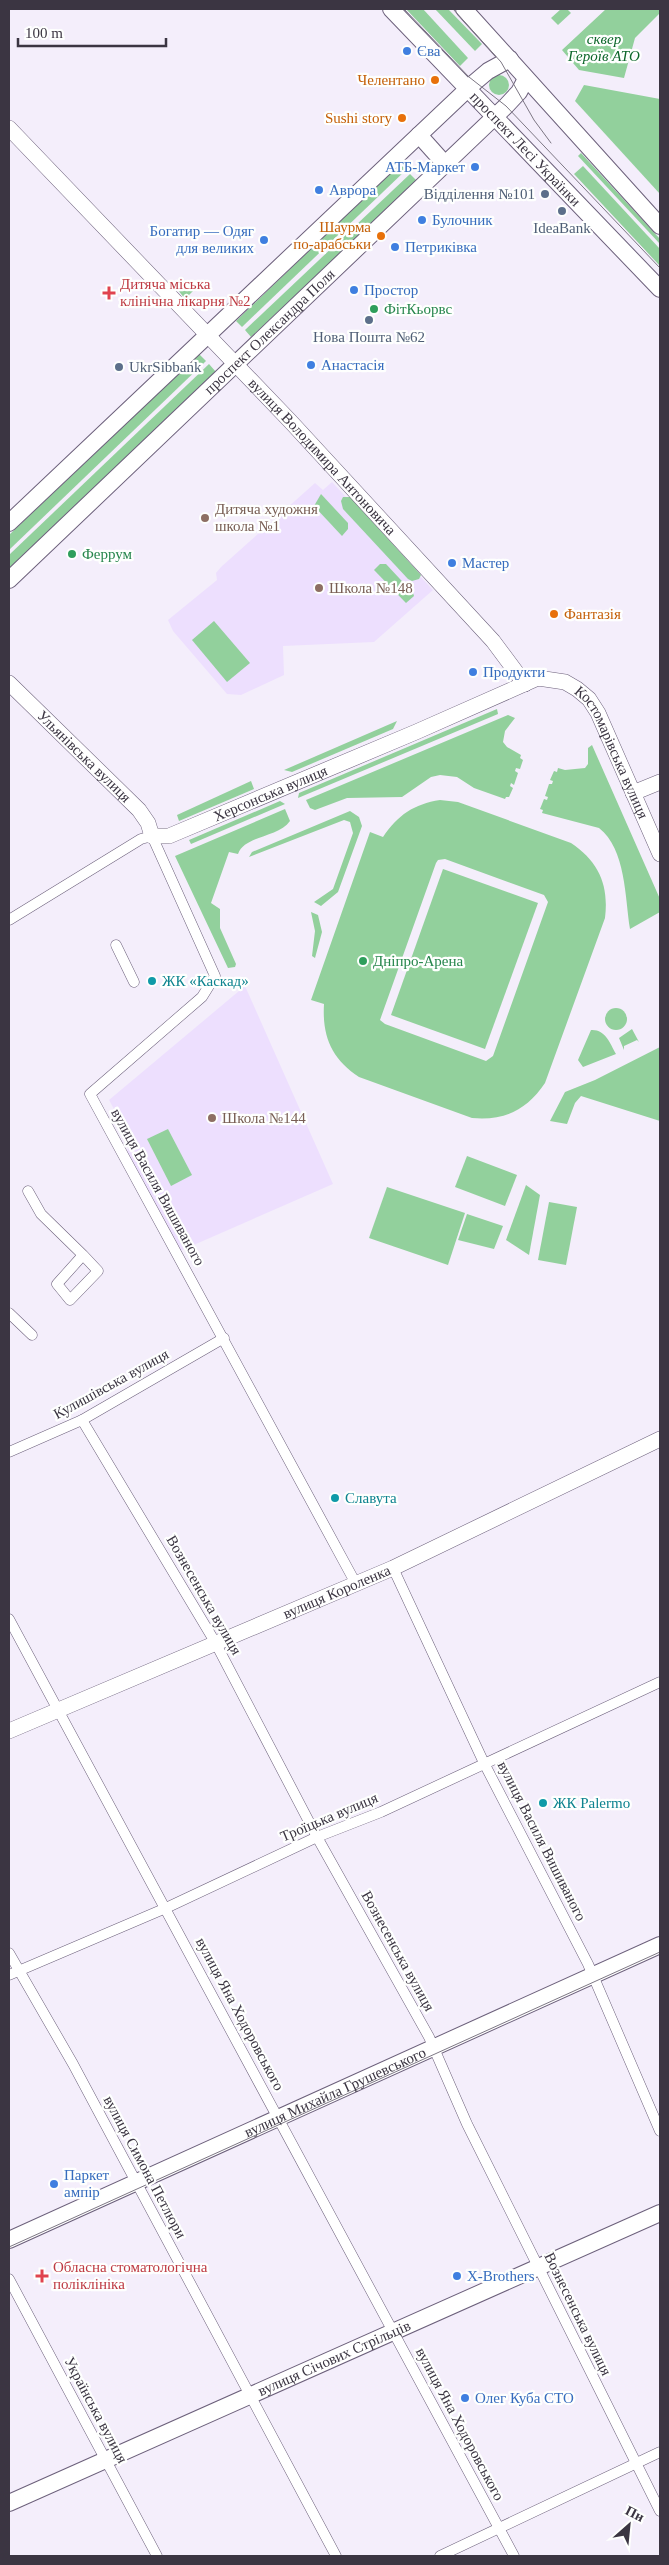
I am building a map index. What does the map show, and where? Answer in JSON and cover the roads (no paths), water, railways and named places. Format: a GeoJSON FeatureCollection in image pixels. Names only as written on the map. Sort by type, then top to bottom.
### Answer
{"type":"FeatureCollection","features":[{"type":"Feature","properties":{"kind":"main road","name":"проспект Лесі Українки"},"geometry":{"type":"LineString","coordinates":[[391,9],[496,116],[660,289]]}},
{"type":"Feature","properties":{"kind":"main road"},"geometry":{"type":"LineString","coordinates":[[464,9],[660,226]]}},
{"type":"Feature","properties":{"kind":"main road"},"geometry":{"type":"LineString","coordinates":[[9,523],[468,89],[488,71],[510,58]]}},
{"type":"Feature","properties":{"kind":"main road","name":"проспект Олександра Поля"},"geometry":{"type":"LineString","coordinates":[[9,580],[496,116],[519,92],[526,79]]}},
{"type":"Feature","properties":{"kind":"main road"},"geometry":{"type":"LineString","coordinates":[[419,136],[445,164]]}},
{"type":"Feature","properties":{"kind":"main road","name":"вулиця Михайла Грушевського"},"geometry":{"type":"LineString","coordinates":[[9,2240],[660,1945]]}},
{"type":"Feature","properties":{"kind":"main road","name":"вулиця Січових Стрільців"},"geometry":{"type":"LineString","coordinates":[[9,2503],[105,2458],[660,2213]]}},
{"type":"Feature","properties":{"kind":"street","name":"вулиця Володимира Антоновича"},"geometry":{"type":"LineString","coordinates":[[9,128],[235,364],[532,681]]}},
{"type":"Feature","properties":{"kind":"street","name":"Костомарівська вулиця"},"geometry":{"type":"LineString","coordinates":[[532,681],[565,682],[588,699],[598,713],[660,854]]}},
{"type":"Feature","properties":{"kind":"street","name":"Херсонська вулиця"},"geometry":{"type":"LineString","coordinates":[[9,920],[140,839],[152,836],[170,836],[532,681]]}},
{"type":"Feature","properties":{"kind":"street","name":"Ульянівська вулиця"},"geometry":{"type":"LineString","coordinates":[[9,684],[139,810],[148,823],[152,836]]}},
{"type":"Feature","properties":{"kind":"street"},"geometry":{"type":"LineString","coordinates":[[634,793],[660,782]]}},
{"type":"Feature","properties":{"kind":"street","name":"вулиця Василя Вишиваного"},"geometry":{"type":"LineString","coordinates":[[152,836],[215,976],[202,996],[90,1094],[355,1582]]}},
{"type":"Feature","properties":{"kind":"street"},"geometry":{"type":"LineString","coordinates":[[116,945],[134,982]]}},
{"type":"Feature","properties":{"kind":"street"},"geometry":{"type":"LineString","coordinates":[[28,1191],[41,1214],[83,1255]]}},
{"type":"Feature","properties":{"kind":"street"},"geometry":{"type":"LineString","coordinates":[[9,1313],[32,1335]]}},
{"type":"Feature","properties":{"kind":"street","name":"Кулишівська вулиця"},"geometry":{"type":"LineString","coordinates":[[9,1452],[82,1420],[224,1338]]}},
{"type":"Feature","properties":{"kind":"street","name":"Вознесенська вулиця"},"geometry":{"type":"LineString","coordinates":[[82,1420],[215,1642],[317,1837],[434,2047],[467,2124],[660,2512]]}},
{"type":"Feature","properties":{"kind":"street","name":"вулиця Короленка"},"geometry":{"type":"LineString","coordinates":[[9,1732],[355,1582],[392,1568],[660,1439]]}},
{"type":"Feature","properties":{"kind":"street","name":"вулиця Василя Вишиваного"},"geometry":{"type":"LineString","coordinates":[[392,1568],[484,1763],[593,1975],[660,2131]]}},
{"type":"Feature","properties":{"kind":"street","name":"вулиця Яна Ходоровського"},"geometry":{"type":"LineString","coordinates":[[9,1619],[514,2556]]}},
{"type":"Feature","properties":{"kind":"street","name":"Троїцька вулиця"},"geometry":{"type":"LineString","coordinates":[[14,1973],[166,1908],[317,1837],[381,1812],[660,1682]]}},
{"type":"Feature","properties":{"kind":"street","name":"вулиця Симона Петлюри"},"geometry":{"type":"LineString","coordinates":[[9,1953],[14,1973],[74,2064],[336,2556]]}},
{"type":"Feature","properties":{"kind":"street","name":"Українська вулиця"},"geometry":{"type":"LineString","coordinates":[[9,2279],[157,2556]]}},
{"type":"Feature","properties":{"kind":"street"},"geometry":{"type":"LineString","coordinates":[[440,2556],[500,2530],[634,2463],[660,2452]]}},
{"type":"Feature","properties":{"kind":"tram line"},"geometry":{"type":"LineString","coordinates":[[404,9],[469,77],[506,106],[660,268]]}},
{"type":"Feature","properties":{"kind":"tram line"},"geometry":{"type":"LineString","coordinates":[[453,9],[501,62],[534,120],[551,143]]}},
{"type":"Feature","properties":{"kind":"tram line"},"geometry":{"type":"LineString","coordinates":[[9,2247],[660,1952]]}},
{"type":"Feature","properties":{"kind":"place","name":"Єва"},"geometry":{"type":"Point","coordinates":[407,51]}},
{"type":"Feature","properties":{"kind":"place","name":"Челентано"},"geometry":{"type":"Point","coordinates":[435,80]}},
{"type":"Feature","properties":{"kind":"place","name":"Sushi story"},"geometry":{"type":"Point","coordinates":[402,118]}},
{"type":"Feature","properties":{"kind":"place","name":"АТБ-Маркет"},"geometry":{"type":"Point","coordinates":[475,167]}},
{"type":"Feature","properties":{"kind":"place","name":"Аврора"},"geometry":{"type":"Point","coordinates":[319,190]}},
{"type":"Feature","properties":{"kind":"place","name":"Відділення №101"},"geometry":{"type":"Point","coordinates":[545,194]}},
{"type":"Feature","properties":{"kind":"place","name":"IdeaBank"},"geometry":{"type":"Point","coordinates":[562,211]}},
{"type":"Feature","properties":{"kind":"place","name":"Булочник"},"geometry":{"type":"Point","coordinates":[422,220]}},
{"type":"Feature","properties":{"kind":"place","name":"Шаурма по-арабськи"},"geometry":{"type":"Point","coordinates":[381,236]}},
{"type":"Feature","properties":{"kind":"place","name":"Богатир — Одяг для великих"},"geometry":{"type":"Point","coordinates":[264,240]}},
{"type":"Feature","properties":{"kind":"place","name":"Петриківка"},"geometry":{"type":"Point","coordinates":[395,247]}},
{"type":"Feature","properties":{"kind":"place","name":"Простор"},"geometry":{"type":"Point","coordinates":[354,290]}},
{"type":"Feature","properties":{"kind":"place","name":"Дитяча міська клінічна лікарня №2"},"geometry":{"type":"Point","coordinates":[109,293]}},
{"type":"Feature","properties":{"kind":"place","name":"ФiтКьорвс"},"geometry":{"type":"Point","coordinates":[374,309]}},
{"type":"Feature","properties":{"kind":"place","name":"Нова Пошта №62"},"geometry":{"type":"Point","coordinates":[369,320]}},
{"type":"Feature","properties":{"kind":"place","name":"Анастасія"},"geometry":{"type":"Point","coordinates":[311,365]}},
{"type":"Feature","properties":{"kind":"place","name":"UkrSibbank"},"geometry":{"type":"Point","coordinates":[119,367]}},
{"type":"Feature","properties":{"kind":"place","name":"Дитяча художня школа №1"},"geometry":{"type":"Point","coordinates":[205,518]}},
{"type":"Feature","properties":{"kind":"place","name":"Феррум"},"geometry":{"type":"Point","coordinates":[72,554]}},
{"type":"Feature","properties":{"kind":"place","name":"Мастер"},"geometry":{"type":"Point","coordinates":[452,563]}},
{"type":"Feature","properties":{"kind":"place","name":"Школа №148"},"geometry":{"type":"Point","coordinates":[319,588]}},
{"type":"Feature","properties":{"kind":"place","name":"Фантазія"},"geometry":{"type":"Point","coordinates":[554,614]}},
{"type":"Feature","properties":{"kind":"place","name":"Продукти"},"geometry":{"type":"Point","coordinates":[473,672]}},
{"type":"Feature","properties":{"kind":"place","name":"Дніпро-Арена"},"geometry":{"type":"Point","coordinates":[363,961]}},
{"type":"Feature","properties":{"kind":"place","name":"ЖК «Каскад»"},"geometry":{"type":"Point","coordinates":[152,981]}},
{"type":"Feature","properties":{"kind":"place","name":"Школа №144"},"geometry":{"type":"Point","coordinates":[212,1118]}},
{"type":"Feature","properties":{"kind":"place","name":"Славута"},"geometry":{"type":"Point","coordinates":[335,1498]}},
{"type":"Feature","properties":{"kind":"place","name":"ЖК Palermo"},"geometry":{"type":"Point","coordinates":[543,1803]}},
{"type":"Feature","properties":{"kind":"place","name":"Паркет ампір"},"geometry":{"type":"Point","coordinates":[54,2184]}},
{"type":"Feature","properties":{"kind":"place","name":"Обласна стоматологічна поліклініка"},"geometry":{"type":"Point","coordinates":[42,2276]}},
{"type":"Feature","properties":{"kind":"place","name":"X-Brothers"},"geometry":{"type":"Point","coordinates":[457,2276]}},
{"type":"Feature","properties":{"kind":"place","name":"Олег Куба СТО"},"geometry":{"type":"Point","coordinates":[465,2398]}},
{"type":"Feature","properties":{"kind":"park label","name":"сквер Героїв АТО"},"geometry":{"type":"Point","coordinates":[604,48]}}]}
